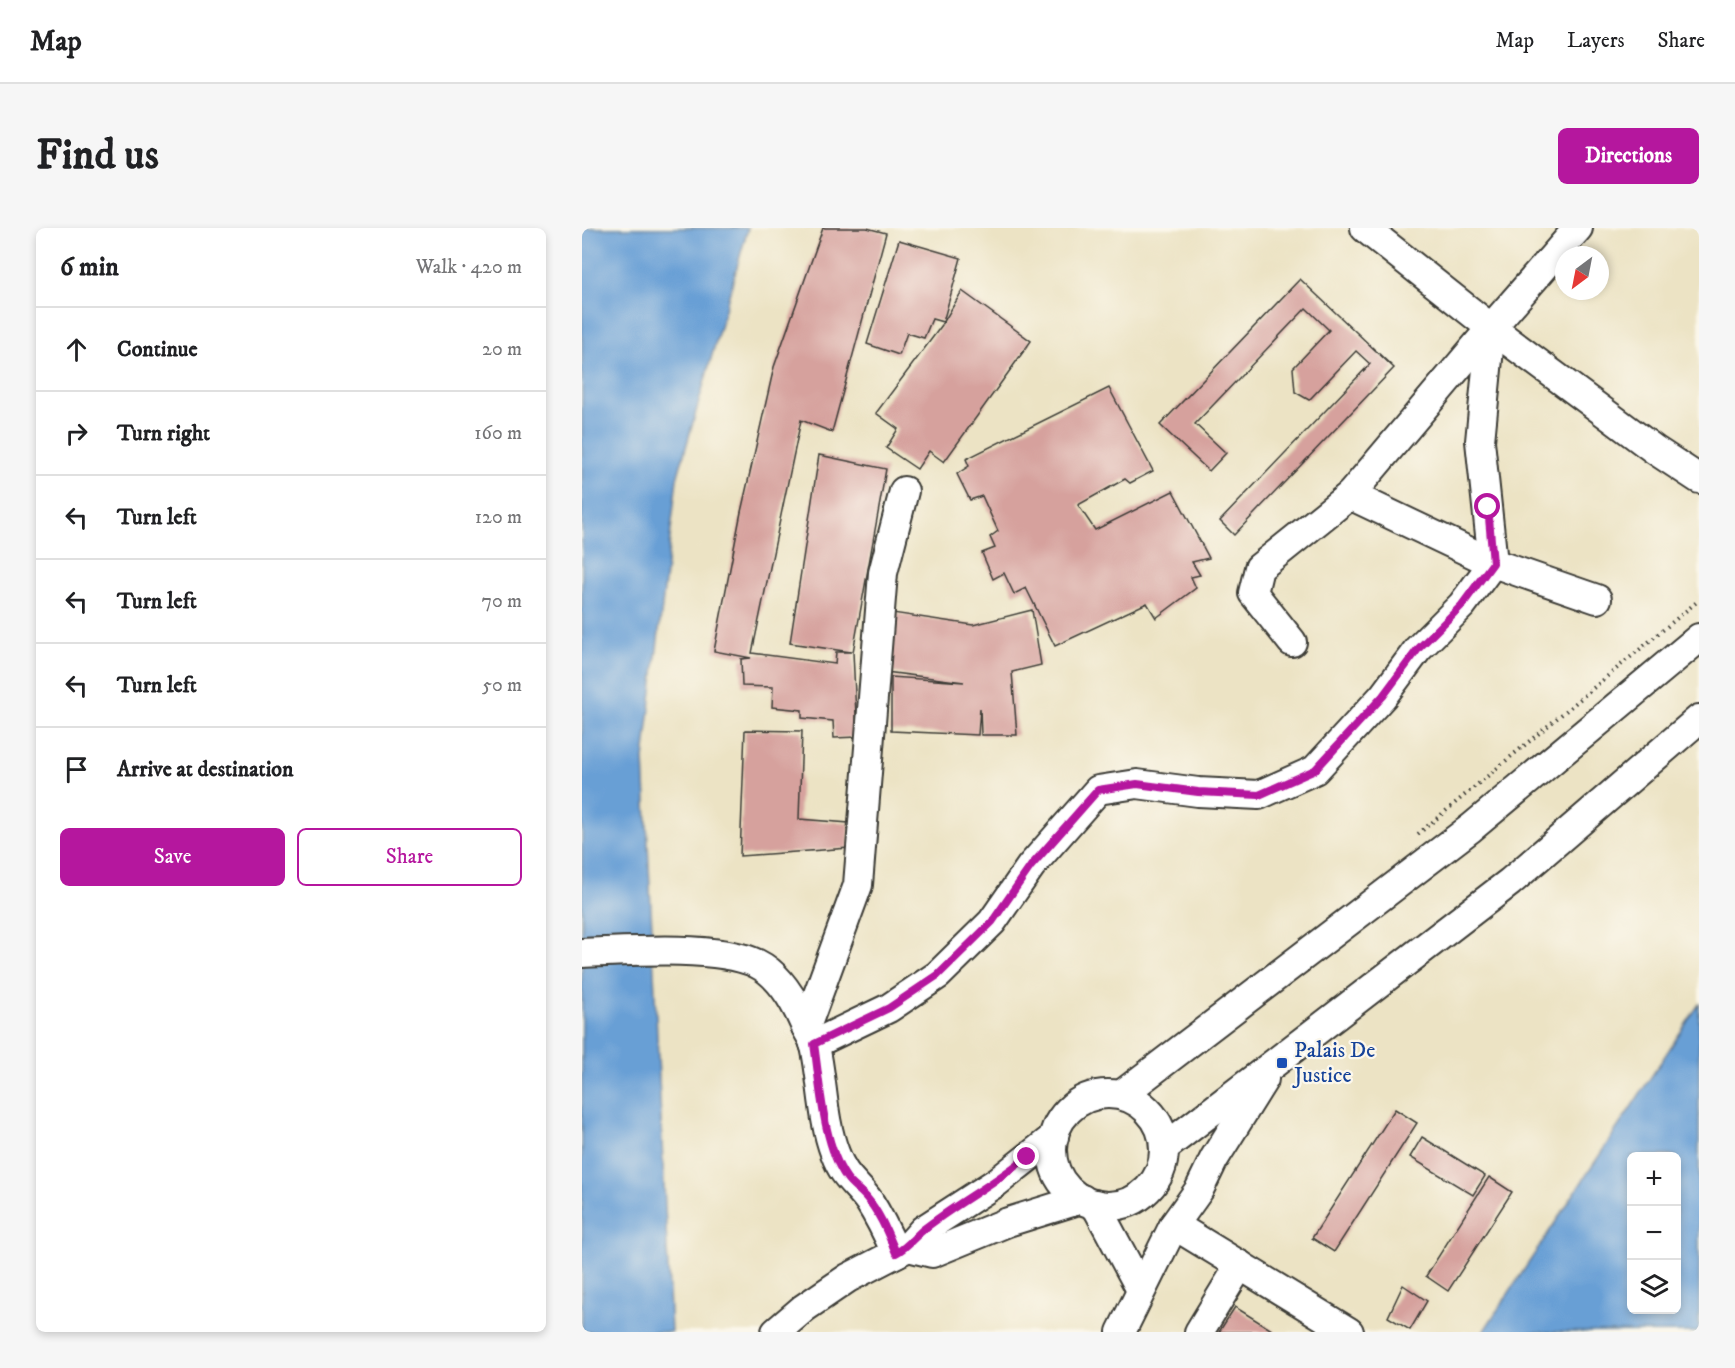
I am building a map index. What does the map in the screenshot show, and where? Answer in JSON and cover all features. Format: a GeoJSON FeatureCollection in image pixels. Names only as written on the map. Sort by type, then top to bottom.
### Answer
{"type":"FeatureCollection","features":[{"type":"Feature","properties":{"kind":"street"},"geometry":{"type":"LineString","coordinates":[[1365,228],[1491,328],[1655,450],[1699,478]]}},
{"type":"Feature","properties":{"kind":"street"},"geometry":{"type":"LineString","coordinates":[[1292,642],[1253,593],[1259,568],[1350,495],[1578,228]]}},
{"type":"Feature","properties":{"kind":"street"},"geometry":{"type":"LineString","coordinates":[[810,1036],[889,1008],[938,975],[992,922],[1031,866],[1098,790],[1137,784],[1198,792],[1259,795],[1315,770],[1383,696],[1418,649],[1462,605],[1493,563],[1480,441],[1491,328]]}},
{"type":"Feature","properties":{"kind":"street"},"geometry":{"type":"LineString","coordinates":[[810,1036],[858,885],[883,573],[904,491]]}},
{"type":"Feature","properties":{"kind":"street"},"geometry":{"type":"LineString","coordinates":[[1350,495],[1493,563],[1597,599]]}},
{"type":"Feature","properties":{"kind":"street"},"geometry":{"type":"LineString","coordinates":[[1121,1095],[1471,828],[1699,638]]}},
{"type":"Feature","properties":{"kind":"street"},"geometry":{"type":"LineString","coordinates":[[1164,1148],[1510,882],[1699,719]]}},
{"type":"Feature","properties":{"kind":"street"},"geometry":{"type":"LineString","coordinates":[[582,953],[707,952],[739,957],[762,966],[782,985],[798,1007],[810,1036],[834,1152],[846,1177],[867,1198],[902,1250],[932,1253],[1008,1222],[1089,1201],[1124,1203],[1149,1188],[1163,1163],[1162,1134],[1147,1109],[1121,1095],[1106,1094],[1078,1102],[1067,1111],[1054,1137],[1053,1158],[1060,1179],[1089,1201],[1141,1290]]}},
{"type":"Feature","properties":{"kind":"street"},"geometry":{"type":"LineString","coordinates":[[1121,1332],[1174,1225],[1199,1190],[1214,1159],[1275,1062]]}},
{"type":"Feature","properties":{"kind":"street"},"geometry":{"type":"LineString","coordinates":[[776,1332],[804,1308],[848,1278],[902,1250],[922,1230],[997,1182],[1054,1137]]}},
{"type":"Feature","properties":{"kind":"street"},"geometry":{"type":"LineString","coordinates":[[1174,1225],[1349,1332]]}},
{"type":"Feature","properties":{"kind":"street"},"geometry":{"type":"LineString","coordinates":[[1199,1332],[1240,1265]]}},
{"type":"Feature","properties":{"kind":"path"},"geometry":{"type":"LineString","coordinates":[[1413,839],[1699,600]]}},
{"type":"Feature","properties":{"kind":"water"},"geometry":{"type":"Polygon","coordinates":[[[582,228],[748,228],[677,479],[644,759],[671,1332],[582,1332],[582,228]]]}},
{"type":"Feature","properties":{"kind":"water"},"geometry":{"type":"Polygon","coordinates":[[[1699,1004],[1699,1332],[1483,1332],[1699,1004]]]}},
{"type":"Feature","properties":{"kind":"building"},"geometry":{"type":"Polygon","coordinates":[[[823,228],[867,228],[886,233],[832,432],[801,420],[752,653],[835,664],[836,652],[851,652],[790,643],[819,455],[886,469],[853,652],[857,737],[834,738],[833,721],[802,718],[802,710],[772,707],[773,687],[742,686],[741,659],[751,658],[714,651],[741,512],[774,367],[823,228]]]}},
{"type":"Feature","properties":{"kind":"building"},"geometry":{"type":"Polygon","coordinates":[[[899,240],[961,258],[943,322],[932,319],[924,338],[907,333],[899,355],[867,344],[899,240]]]}},
{"type":"Feature","properties":{"kind":"building"},"geometry":{"type":"Polygon","coordinates":[[[1300,279],[1394,368],[1234,535],[1220,521],[1370,364],[1356,351],[1309,400],[1295,392],[1293,368],[1329,330],[1306,308],[1195,424],[1226,453],[1209,471],[1160,425],[1300,279]]]}},
{"type":"Feature","properties":{"kind":"building"},"geometry":{"type":"Polygon","coordinates":[[[962,291],[1031,341],[944,462],[929,451],[917,469],[886,448],[898,429],[876,413],[942,325],[962,291]]]}},
{"type":"Feature","properties":{"kind":"building"},"geometry":{"type":"Polygon","coordinates":[[[1109,388],[1153,471],[1130,483],[1125,479],[1078,505],[1095,530],[1173,491],[1209,558],[1192,562],[1200,575],[1191,577],[1196,588],[1156,618],[1147,603],[1055,646],[1026,588],[1014,594],[1004,573],[993,579],[982,553],[995,548],[990,537],[998,531],[982,496],[970,500],[957,474],[969,466],[966,459],[1109,388]]]}},
{"type":"Feature","properties":{"kind":"building"},"geometry":{"type":"Polygon","coordinates":[[[1032,610],[1041,665],[1012,672],[1017,735],[981,735],[980,708],[978,735],[891,731],[891,677],[964,682],[886,672],[893,613],[973,625],[1032,610]]]}},
{"type":"Feature","properties":{"kind":"building"},"geometry":{"type":"Polygon","coordinates":[[[745,730],[802,731],[799,819],[849,823],[849,848],[740,856],[745,730]]]}},
{"type":"Feature","properties":{"kind":"building"},"geometry":{"type":"Polygon","coordinates":[[[1395,1109],[1417,1123],[1334,1252],[1312,1238],[1395,1109]]]}},
{"type":"Feature","properties":{"kind":"building"},"geometry":{"type":"Polygon","coordinates":[[[1422,1137],[1485,1176],[1473,1195],[1410,1157],[1422,1137]]]}},
{"type":"Feature","properties":{"kind":"building"},"geometry":{"type":"Polygon","coordinates":[[[1489,1177],[1512,1192],[1448,1291],[1426,1276],[1489,1177]]]}},
{"type":"Feature","properties":{"kind":"building"},"geometry":{"type":"Polygon","coordinates":[[[1403,1285],[1427,1301],[1410,1330],[1388,1317],[1403,1285]]]}},
{"type":"Feature","properties":{"kind":"building"},"geometry":{"type":"Polygon","coordinates":[[[1235,1307],[1275,1332],[1219,1332],[1235,1307]]]}},
{"type":"Feature","properties":{"kind":"place","name":"Palais De Justice"},"geometry":{"type":"Point","coordinates":[1282,1063]}},
{"type":"Feature","properties":{"kind":"route"},"geometry":{"type":"LineString","coordinates":[[1027,1157],[997,1182],[922,1230],[908,1247],[896,1253],[884,1225],[867,1198],[846,1177],[834,1152],[823,1107],[814,1044],[889,1008],[938,975],[992,922],[1031,866],[1098,790],[1137,784],[1198,792],[1259,795],[1315,770],[1383,696],[1418,649],[1462,605],[1493,563],[1488,507]]}}]}
